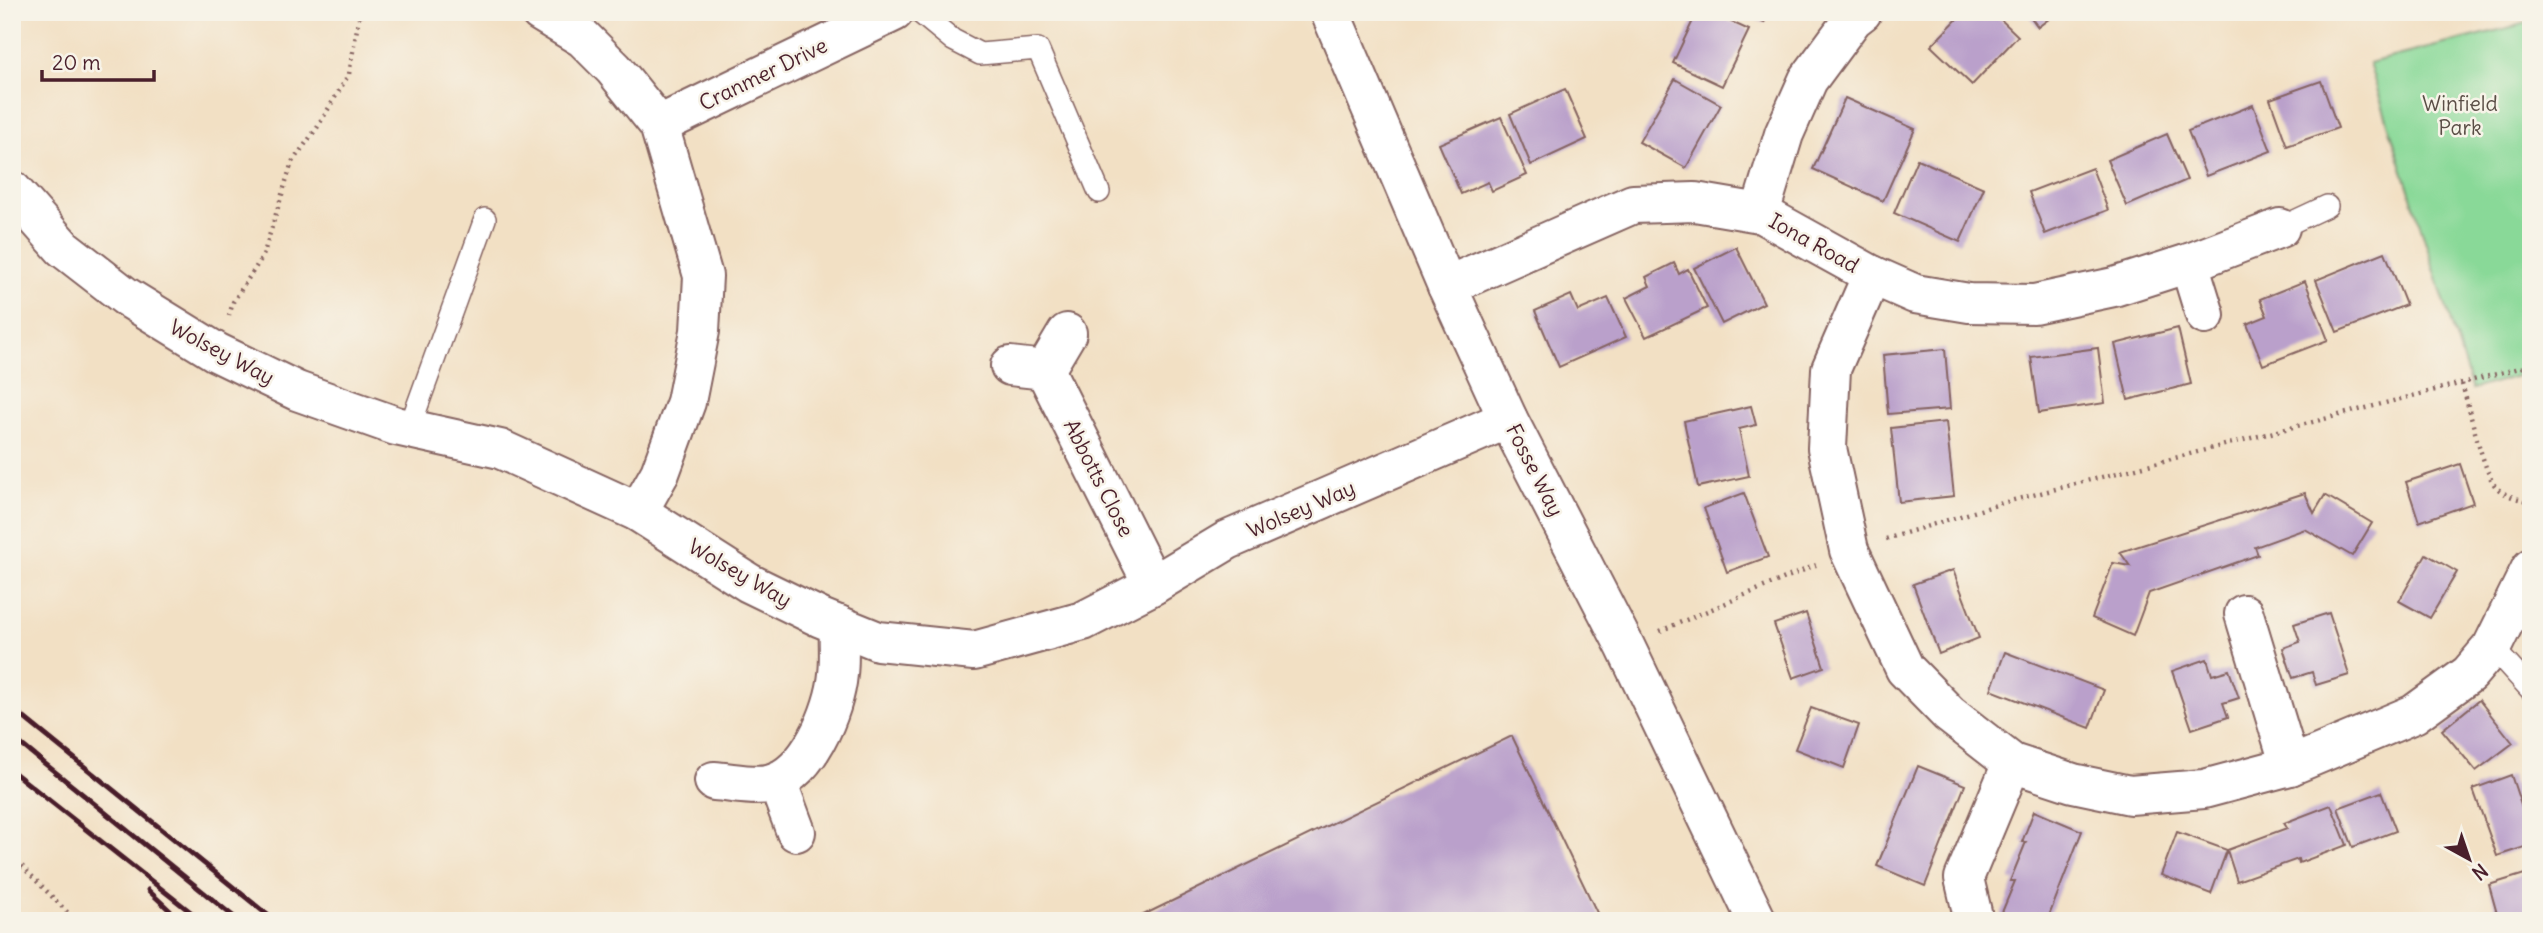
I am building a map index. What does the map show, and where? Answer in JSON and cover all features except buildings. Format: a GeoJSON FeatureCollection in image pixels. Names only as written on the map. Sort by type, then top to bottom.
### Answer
{"type":"FeatureCollection","features":[{"type":"Feature","properties":{"kind":"street"},"geometry":{"type":"LineString","coordinates":[[540,12],[583,38],[614,68],[659,125],[703,276],[701,317],[686,402],[660,473],[638,512]]}},
{"type":"Feature","properties":{"kind":"street","name":"Fosse Way"},"geometry":{"type":"LineString","coordinates":[[1330,12],[1447,286],[1508,419],[1625,646],[1757,921]]}},
{"type":"Feature","properties":{"kind":"street"},"geometry":{"type":"LineString","coordinates":[[1760,213],[1784,134],[1808,80],[1853,19],[1862,12]]}},
{"type":"Feature","properties":{"kind":"street","name":"Cranmer Drive"},"geometry":{"type":"LineString","coordinates":[[659,125],[874,16]]}},
{"type":"Feature","properties":{"kind":"street","name":"Wolsey Way"},"geometry":{"type":"LineString","coordinates":[[12,190],[63,248],[125,296],[216,352],[297,391],[409,429],[500,449],[638,512],[749,583],[878,641],[974,652],[1083,621],[1153,585],[1228,540],[1508,419]]}},
{"type":"Feature","properties":{"kind":"street","name":"Iona Road"},"geometry":{"type":"LineString","coordinates":[[1447,286],[1633,204],[1695,202],[1760,213],[1872,275],[1914,294],[1969,303],[2034,304],[2114,287],[2189,264],[2280,228]]}},
{"type":"Feature","properties":{"kind":"street"},"geometry":{"type":"LineString","coordinates":[[2189,264],[2205,315]]}},
{"type":"Feature","properties":{"kind":"street"},"geometry":{"type":"LineString","coordinates":[[1872,275],[1831,369],[1827,448],[1849,550],[1905,668],[1948,714],[2012,763],[2073,783],[2130,795],[2204,789],[2290,766],[2414,714],[2469,674],[2492,647],[2531,568]]}},
{"type":"Feature","properties":{"kind":"street","name":"Abbotts Close"},"geometry":{"type":"LineString","coordinates":[[1067,333],[1028,368],[1153,585]]}},
{"type":"Feature","properties":{"kind":"street"},"geometry":{"type":"LineString","coordinates":[[2244,614],[2290,766]]}},
{"type":"Feature","properties":{"kind":"street"},"geometry":{"type":"LineString","coordinates":[[714,781],[766,784],[777,781],[800,764],[826,719],[838,676],[839,625]]}},
{"type":"Feature","properties":{"kind":"street"},"geometry":{"type":"LineString","coordinates":[[1972,912],[1965,878],[2012,763]]}},
{"type":"Feature","properties":{"kind":"street"},"geometry":{"type":"LineString","coordinates":[[777,781],[796,832]]}},
{"type":"Feature","properties":{"kind":"lane"},"geometry":{"type":"LineString","coordinates":[[919,12],[953,40],[979,54],[1038,49],[1099,192]]}},
{"type":"Feature","properties":{"kind":"lane"},"geometry":{"type":"LineString","coordinates":[[2280,228],[2327,206]]}},
{"type":"Feature","properties":{"kind":"lane"},"geometry":{"type":"LineString","coordinates":[[409,429],[485,219]]}},
{"type":"Feature","properties":{"kind":"lane"},"geometry":{"type":"LineString","coordinates":[[2492,647],[2531,690]]}},
{"type":"Feature","properties":{"kind":"path"},"geometry":{"type":"LineString","coordinates":[[216,352],[233,302],[263,256],[292,162],[317,128],[349,74],[360,12]]}},
{"type":"Feature","properties":{"kind":"path"},"geometry":{"type":"LineString","coordinates":[[1625,646],[1849,550],[2006,502],[2531,365]]}},
{"type":"Feature","properties":{"kind":"path"},"geometry":{"type":"LineString","coordinates":[[2462,384],[2483,455],[2496,487],[2516,500],[2531,501]]}},
{"type":"Feature","properties":{"kind":"path"},"geometry":{"type":"LineString","coordinates":[[12,856],[76,921]]}},
{"type":"Feature","properties":{"kind":"green space","name":"Winfield Park"},"geometry":{"type":"Polygon","coordinates":[[[2531,22],[2531,372],[2472,389],[2369,63],[2531,22]]]}},
{"type":"Feature","properties":{"kind":"railway"},"geometry":{"type":"LineString","coordinates":[[12,708],[275,921]]}},
{"type":"Feature","properties":{"kind":"railway"},"geometry":{"type":"LineString","coordinates":[[12,737],[239,921]]}},
{"type":"Feature","properties":{"kind":"railway"},"geometry":{"type":"LineString","coordinates":[[12,771],[202,921]]}},
{"type":"Feature","properties":{"kind":"railway"},"geometry":{"type":"LineString","coordinates":[[148,890],[181,921]]}}]}
